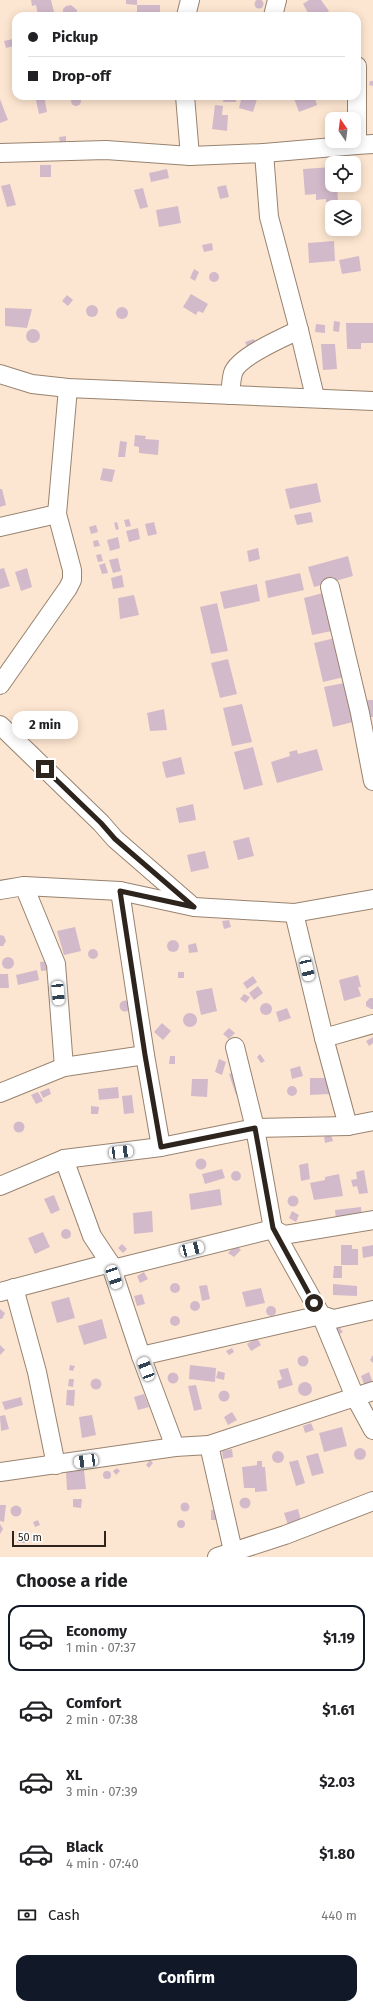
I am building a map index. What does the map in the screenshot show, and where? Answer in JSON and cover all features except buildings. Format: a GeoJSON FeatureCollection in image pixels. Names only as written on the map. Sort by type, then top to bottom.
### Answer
{"type":"FeatureCollection","features":[{"type":"Feature","properties":{"kind":"street"},"geometry":{"type":"LineString","coordinates":[[187,12],[190,0]]}},
{"type":"Feature","properties":{"kind":"street"},"geometry":{"type":"LineString","coordinates":[[274,12],[277,0]]}},
{"type":"Feature","properties":{"kind":"street"},"geometry":{"type":"LineString","coordinates":[[185,100],[190,156]]}},
{"type":"Feature","properties":{"kind":"street"},"geometry":{"type":"LineString","coordinates":[[0,153],[106,150],[190,156],[264,153],[365,144],[360,100]]}},
{"type":"Feature","properties":{"kind":"street"},"geometry":{"type":"LineString","coordinates":[[264,153],[269,217],[299,330],[314,397]]}},
{"type":"Feature","properties":{"kind":"street"},"geometry":{"type":"LineString","coordinates":[[230,395],[233,372],[245,359],[299,330]]}},
{"type":"Feature","properties":{"kind":"street"},"geometry":{"type":"LineString","coordinates":[[0,374],[32,384],[68,388],[314,397],[373,401]]}},
{"type":"Feature","properties":{"kind":"street"},"geometry":{"type":"LineString","coordinates":[[0,686],[72,580],[72,570],[57,514],[68,388]]}},
{"type":"Feature","properties":{"kind":"street"},"geometry":{"type":"LineString","coordinates":[[0,527],[57,514]]}},
{"type":"Feature","properties":{"kind":"street"},"geometry":{"type":"LineString","coordinates":[[330,587],[360,713],[373,781]]}},
{"type":"Feature","properties":{"kind":"street"},"geometry":{"type":"LineString","coordinates":[[0,725],[101,823],[115,839],[194,907]]}},
{"type":"Feature","properties":{"kind":"street"},"geometry":{"type":"LineString","coordinates":[[24,886],[56,964],[64,1067]]}},
{"type":"Feature","properties":{"kind":"street"},"geometry":{"type":"LineString","coordinates":[[0,890],[24,886],[120,891],[194,907],[294,913],[373,899]]}},
{"type":"Feature","properties":{"kind":"street"},"geometry":{"type":"LineString","coordinates":[[120,891],[145,1055],[161,1147]]}},
{"type":"Feature","properties":{"kind":"street"},"geometry":{"type":"LineString","coordinates":[[294,913],[324,1038],[348,1126]]}},
{"type":"Feature","properties":{"kind":"street"},"geometry":{"type":"LineString","coordinates":[[324,1038],[373,1024]]}},
{"type":"Feature","properties":{"kind":"street"},"geometry":{"type":"LineString","coordinates":[[235,1047],[255,1128],[273,1228],[321,1315],[355,1397],[373,1430]]}},
{"type":"Feature","properties":{"kind":"street"},"geometry":{"type":"LineString","coordinates":[[0,1093],[64,1067],[145,1055]]}},
{"type":"Feature","properties":{"kind":"street"},"geometry":{"type":"LineString","coordinates":[[0,1186],[64,1159],[161,1147],[255,1128],[348,1126],[373,1120]]}},
{"type":"Feature","properties":{"kind":"street"},"geometry":{"type":"LineString","coordinates":[[64,1159],[92,1236],[113,1269],[273,1228],[284,1235],[373,1220]]}},
{"type":"Feature","properties":{"kind":"street"},"geometry":{"type":"LineString","coordinates":[[56,1465],[37,1372],[4,1288],[110,1263]]}},
{"type":"Feature","properties":{"kind":"street"},"geometry":{"type":"LineString","coordinates":[[110,1263],[141,1356],[175,1447]]}},
{"type":"Feature","properties":{"kind":"street"},"geometry":{"type":"LineString","coordinates":[[141,1356],[321,1315],[334,1318],[373,1310]]}},
{"type":"Feature","properties":{"kind":"street"},"geometry":{"type":"LineString","coordinates":[[0,1472],[175,1447],[209,1444],[373,1391]]}},
{"type":"Feature","properties":{"kind":"street"},"geometry":{"type":"LineString","coordinates":[[209,1444],[225,1554],[285,1535],[373,1501]]}},
{"type":"Feature","properties":{"kind":"route"},"geometry":{"type":"LineString","coordinates":[[45,769],[101,823],[115,839],[194,907],[120,891],[145,1055],[161,1147],[255,1128],[273,1228],[314,1303]]}}]}
